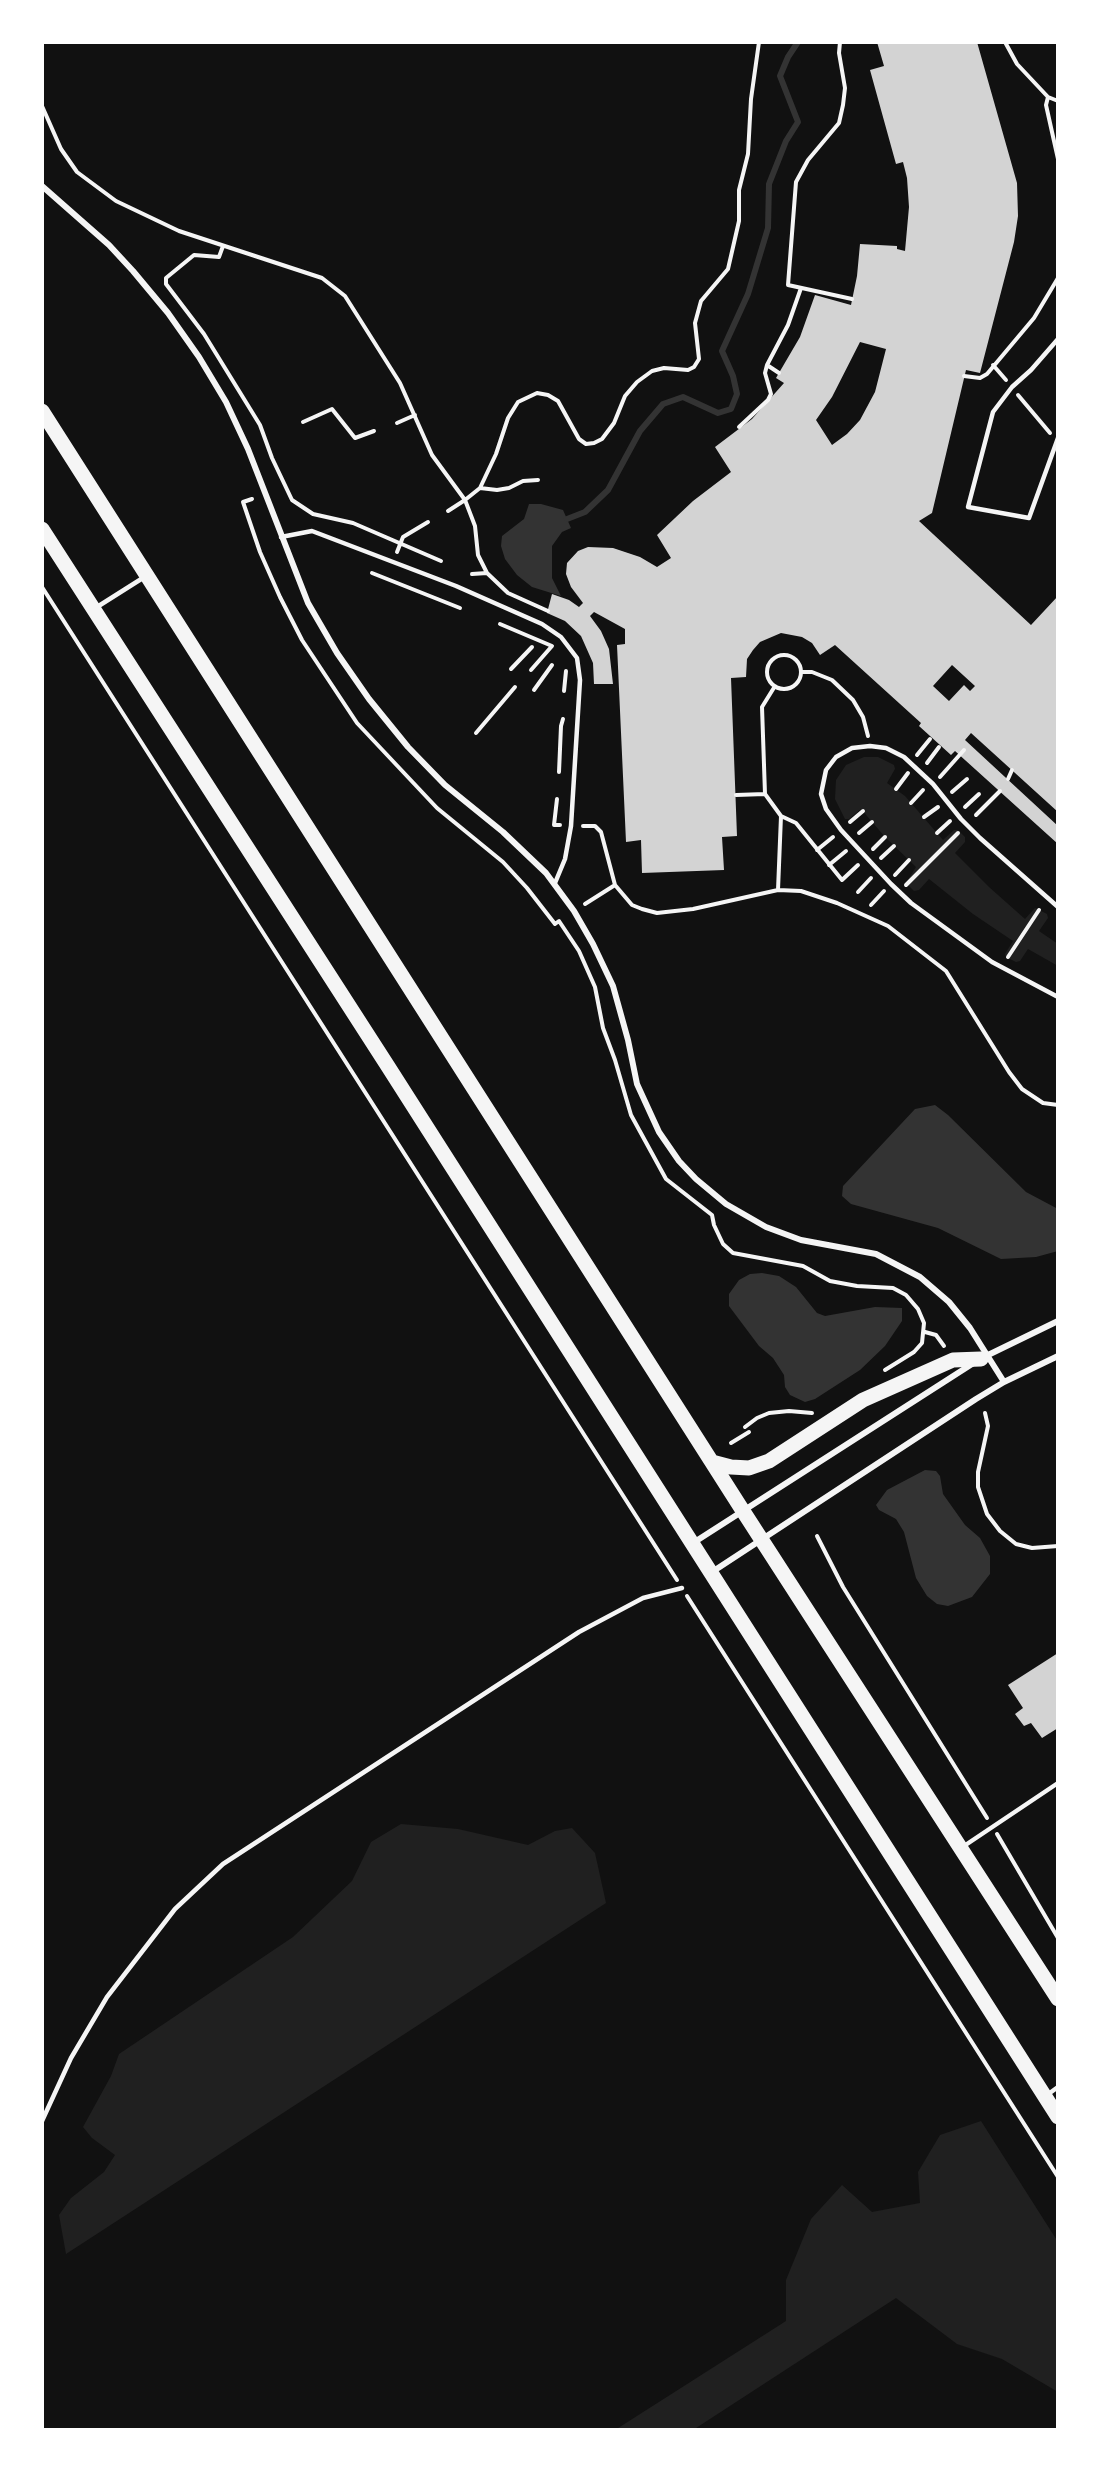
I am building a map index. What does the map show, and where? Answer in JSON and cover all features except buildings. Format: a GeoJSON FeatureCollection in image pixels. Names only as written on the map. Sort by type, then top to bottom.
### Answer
{"type":"FeatureCollection","features":[{"type":"Feature","properties":{"kind":"main road"},"geometry":{"type":"LineString","coordinates":[[42,411],[742,1511],[1058,1999]]}},
{"type":"Feature","properties":{"kind":"main road"},"geometry":{"type":"LineString","coordinates":[[42,529],[712,1572],[1058,2117]]}},
{"type":"Feature","properties":{"kind":"main road"},"geometry":{"type":"LineString","coordinates":[[712,1462],[731,1467],[749,1468],[769,1461],[862,1400],[953,1360],[984,1357]]}},
{"type":"Feature","properties":{"kind":"street"},"geometry":{"type":"LineString","coordinates":[[42,186],[109,245],[133,271],[168,313],[199,357],[226,402],[248,449],[308,603],[337,653],[369,699],[408,747],[446,785],[503,832],[555,883],[593,944],[613,986],[637,1084],[659,1132],[679,1161],[696,1179],[726,1204],[766,1227],[801,1240],[876,1254],[920,1277],[949,1302],[970,1328],[984,1357],[1004,1382]]}},
{"type":"Feature","properties":{"kind":"street"},"geometry":{"type":"LineString","coordinates":[[693,1543],[984,1357],[1058,1321]]}},
{"type":"Feature","properties":{"kind":"street"},"geometry":{"type":"LineString","coordinates":[[712,1572],[1004,1382],[1058,1356]]}},
{"type":"Feature","properties":{"kind":"lane"},"geometry":{"type":"LineString","coordinates":[[1057,439],[1029,518],[968,507],[993,412],[1012,387],[1031,370],[1058,339]]}},
{"type":"Feature","properties":{"kind":"lane"},"geometry":{"type":"LineString","coordinates":[[281,537],[312,531],[456,586],[542,624],[561,637],[577,658],[580,680],[571,826],[565,859],[555,883]]}},
{"type":"Feature","properties":{"kind":"lane"},"geometry":{"type":"LineString","coordinates":[[94,609],[146,576]]}},
{"type":"Feature","properties":{"kind":"lane"},"geometry":{"type":"LineString","coordinates":[[1058,908],[980,838],[920,771],[886,748],[870,746],[852,748],[836,757],[826,770],[821,794],[826,809],[854,844],[899,892],[911,903],[1002,967],[1058,997]]}},
{"type":"Feature","properties":{"kind":"lane"},"geometry":{"type":"LineString","coordinates":[[42,2121],[71,2058],[107,1997],[175,1909],[223,1864],[579,1632],[643,1598],[682,1588]]}},
{"type":"Feature","properties":{"kind":"lane"},"geometry":{"type":"LineString","coordinates":[[962,1848],[1058,1783]]}},
{"type":"Feature","properties":{"kind":"lane"},"geometry":{"type":"LineString","coordinates":[[1045,2096],[1058,2088]]}},
{"type":"Feature","properties":{"kind":"path"},"geometry":{"type":"LineString","coordinates":[[448,511],[480,488],[496,454],[508,418],[518,402],[537,393],[548,395],[558,401],[579,439],[586,444],[594,443],[602,439],[614,423],[625,396],[637,382],[652,371],[664,368],[687,370],[694,367],[699,359],[694,323],[701,301],[728,269],[739,220],[739,190],[748,154],[751,99],[759,42]]}},
{"type":"Feature","properties":{"kind":"path"},"geometry":{"type":"LineString","coordinates":[[840,42],[839,53],[844,88],[839,123],[808,160],[796,182],[788,285],[852,299]]}},
{"type":"Feature","properties":{"kind":"path"},"geometry":{"type":"LineString","coordinates":[[1005,42],[1017,64],[1048,97],[1058,101]]}},
{"type":"Feature","properties":{"kind":"path"},"geometry":{"type":"LineString","coordinates":[[1048,97],[1046,105],[1058,159]]}},
{"type":"Feature","properties":{"kind":"path"},"geometry":{"type":"LineString","coordinates":[[42,106],[61,149],[77,172],[116,201],[178,231],[322,278],[345,296],[400,383],[432,455],[465,500],[475,526],[478,555],[487,573],[508,593],[548,611]]}},
{"type":"Feature","properties":{"kind":"path"},"geometry":{"type":"LineString","coordinates":[[224,246],[219,257],[195,255],[166,278],[166,284],[204,334],[260,425],[292,500],[313,514],[352,523],[441,561]]}},
{"type":"Feature","properties":{"kind":"path"},"geometry":{"type":"LineString","coordinates":[[964,376],[980,378],[987,374],[1034,318],[1058,278]]}},
{"type":"Feature","properties":{"kind":"path"},"geometry":{"type":"LineString","coordinates":[[739,427],[768,400],[771,394],[765,373],[767,365],[788,325],[801,288]]}},
{"type":"Feature","properties":{"kind":"path"},"geometry":{"type":"LineString","coordinates":[[767,365],[779,373]]}},
{"type":"Feature","properties":{"kind":"path"},"geometry":{"type":"LineString","coordinates":[[993,365],[1057,439]]}},
{"type":"Feature","properties":{"kind":"path"},"geometry":{"type":"LineString","coordinates":[[303,422],[332,409],[355,438],[374,431]]}},
{"type":"Feature","properties":{"kind":"path"},"geometry":{"type":"LineString","coordinates":[[397,423],[415,415]]}},
{"type":"Feature","properties":{"kind":"path"},"geometry":{"type":"LineString","coordinates":[[480,488],[497,490],[538,480]]}},
{"type":"Feature","properties":{"kind":"path"},"geometry":{"type":"LineString","coordinates":[[278,490],[285,488]]}},
{"type":"Feature","properties":{"kind":"path"},"geometry":{"type":"LineString","coordinates":[[252,499],[243,502],[260,552],[280,597],[302,640],[357,723],[436,808],[503,862],[555,924],[560,921],[579,951],[595,987],[603,1028],[631,1115],[666,1179],[712,1215],[723,1244],[733,1252],[803,1266],[830,1281],[857,1286],[893,1288],[906,1295],[918,1309],[924,1323],[925,1332],[922,1343],[914,1352],[879,1374]]}},
{"type":"Feature","properties":{"kind":"path"},"geometry":{"type":"LineString","coordinates":[[396,552],[403,537],[428,522]]}},
{"type":"Feature","properties":{"kind":"path"},"geometry":{"type":"LineString","coordinates":[[387,578],[389,572]]}},
{"type":"Feature","properties":{"kind":"path"},"geometry":{"type":"LineString","coordinates":[[372,573],[460,608]]}},
{"type":"Feature","properties":{"kind":"path"},"geometry":{"type":"LineString","coordinates":[[471,574],[487,573]]}},
{"type":"Feature","properties":{"kind":"path"},"geometry":{"type":"LineString","coordinates":[[42,587],[1058,2177]]}},
{"type":"Feature","properties":{"kind":"path"},"geometry":{"type":"LineString","coordinates":[[500,624],[552,646],[531,670]]}},
{"type":"Feature","properties":{"kind":"path"},"geometry":{"type":"LineString","coordinates":[[510,669],[532,647]]}},
{"type":"Feature","properties":{"kind":"path"},"geometry":{"type":"LineString","coordinates":[[788,655],[793,657],[801,672],[798,681],[790,687],[775,686],[771,682],[768,671],[769,665],[777,657],[788,655]]}},
{"type":"Feature","properties":{"kind":"path"},"geometry":{"type":"LineString","coordinates":[[534,690],[552,665]]}},
{"type":"Feature","properties":{"kind":"path"},"geometry":{"type":"LineString","coordinates":[[801,672],[812,672],[832,680],[853,700],[863,717],[870,746]]}},
{"type":"Feature","properties":{"kind":"path"},"geometry":{"type":"LineString","coordinates":[[775,686],[762,707],[765,794],[781,816],[796,823],[842,880]]}},
{"type":"Feature","properties":{"kind":"path"},"geometry":{"type":"LineString","coordinates":[[476,733],[515,687]]}},
{"type":"Feature","properties":{"kind":"path"},"geometry":{"type":"LineString","coordinates":[[559,772],[563,719]]}},
{"type":"Feature","properties":{"kind":"path"},"geometry":{"type":"LineString","coordinates":[[896,789],[930,739]]}},
{"type":"Feature","properties":{"kind":"path"},"geometry":{"type":"LineString","coordinates":[[920,771],[939,747]]}},
{"type":"Feature","properties":{"kind":"path"},"geometry":{"type":"LineString","coordinates":[[911,803],[964,750]]}},
{"type":"Feature","properties":{"kind":"path"},"geometry":{"type":"LineString","coordinates":[[1008,779],[1012,770]]}},
{"type":"Feature","properties":{"kind":"path"},"geometry":{"type":"LineString","coordinates":[[945,798],[967,779]]}},
{"type":"Feature","properties":{"kind":"path"},"geometry":{"type":"LineString","coordinates":[[976,815],[1000,791]]}},
{"type":"Feature","properties":{"kind":"path"},"geometry":{"type":"LineString","coordinates":[[736,795],[765,794]]}},
{"type":"Feature","properties":{"kind":"path"},"geometry":{"type":"LineString","coordinates":[[557,799],[554,825],[560,825]]}},
{"type":"Feature","properties":{"kind":"path"},"geometry":{"type":"LineString","coordinates":[[778,890],[781,816]]}},
{"type":"Feature","properties":{"kind":"path"},"geometry":{"type":"LineString","coordinates":[[583,826],[595,826],[601,832],[615,885],[632,905],[657,913],[693,909],[778,890],[801,891],[863,914],[888,926],[938,964],[952,980],[1022,1089],[1038,1100],[1058,1105]]}},
{"type":"Feature","properties":{"kind":"path"},"geometry":{"type":"LineString","coordinates":[[899,892],[959,832]]}},
{"type":"Feature","properties":{"kind":"path"},"geometry":{"type":"LineString","coordinates":[[830,865],[854,844]]}},
{"type":"Feature","properties":{"kind":"path"},"geometry":{"type":"LineString","coordinates":[[871,905],[909,860]]}},
{"type":"Feature","properties":{"kind":"path"},"geometry":{"type":"LineString","coordinates":[[858,892],[878,871]]}},
{"type":"Feature","properties":{"kind":"path"},"geometry":{"type":"LineString","coordinates":[[585,904],[615,885]]}},
{"type":"Feature","properties":{"kind":"path"},"geometry":{"type":"LineString","coordinates":[[1002,967],[1039,910]]}},
{"type":"Feature","properties":{"kind":"path"},"geometry":{"type":"LineString","coordinates":[[925,1332],[936,1335],[948,1351]]}},
{"type":"Feature","properties":{"kind":"path"},"geometry":{"type":"LineString","coordinates":[[745,1427],[769,1413],[820,1411]]}},
{"type":"Feature","properties":{"kind":"path"},"geometry":{"type":"LineString","coordinates":[[985,1413],[988,1426],[978,1472],[978,1487],[987,1514],[1000,1531],[1016,1544],[1032,1548],[1058,1546]]}},
{"type":"Feature","properties":{"kind":"path"},"geometry":{"type":"LineString","coordinates":[[731,1443],[749,1432]]}},
{"type":"Feature","properties":{"kind":"path"},"geometry":{"type":"LineString","coordinates":[[817,1536],[843,1587],[1024,1877],[1058,1938]]}},
{"type":"Feature","properties":{"kind":"shaded area"},"geometry":{"type":"Polygon","coordinates":[[[529,504],[541,504],[563,510],[571,528],[562,532],[552,546],[552,578],[561,596],[532,587],[517,575],[505,559],[501,546],[502,536],[524,519],[529,504]]]}},
{"type":"Feature","properties":{"kind":"shaded area"},"geometry":{"type":"Polygon","coordinates":[[[864,757],[878,757],[894,765],[895,769],[887,783],[905,796],[943,840],[954,830],[958,830],[965,837],[965,842],[955,853],[1025,919],[1035,908],[1047,914],[1048,918],[1039,931],[1058,944],[1058,966],[1028,949],[1020,961],[1016,962],[1006,957],[1005,954],[1013,941],[973,914],[929,879],[919,890],[914,891],[906,883],[916,867],[885,837],[861,809],[849,819],[845,819],[835,799],[836,780],[846,765],[864,757]]]}},
{"type":"Feature","properties":{"kind":"shaded area"},"geometry":{"type":"Polygon","coordinates":[[[935,1105],[1026,1192],[1058,1209],[1058,1251],[1036,1257],[1001,1259],[938,1228],[851,1204],[842,1196],[843,1186],[915,1109],[935,1105]]]}},
{"type":"Feature","properties":{"kind":"shaded area"},"geometry":{"type":"Polygon","coordinates":[[[762,1273],[779,1276],[796,1287],[817,1313],[825,1316],[875,1307],[902,1308],[902,1321],[885,1346],[860,1370],[815,1399],[805,1402],[790,1395],[785,1387],[784,1375],[773,1358],[759,1346],[729,1306],[729,1294],[739,1280],[750,1274],[762,1273]]]}},
{"type":"Feature","properties":{"kind":"shaded area"},"geometry":{"type":"Polygon","coordinates":[[[925,1470],[936,1471],[940,1476],[943,1494],[965,1525],[980,1538],[990,1556],[990,1574],[972,1597],[948,1606],[937,1604],[927,1596],[916,1578],[904,1532],[896,1519],[879,1510],[876,1505],[887,1490],[925,1470]]]}},
{"type":"Feature","properties":{"kind":"shaded area"},"geometry":{"type":"Polygon","coordinates":[[[401,1824],[458,1829],[528,1845],[555,1831],[572,1828],[595,1853],[606,1903],[66,2254],[59,2215],[71,2198],[104,2172],[115,2155],[92,2138],[83,2127],[111,2076],[119,2054],[293,1937],[352,1881],[371,1842],[401,1824]]]}},
{"type":"Feature","properties":{"kind":"shaded area"},"geometry":{"type":"Polygon","coordinates":[[[981,2121],[1058,2242],[1058,2392],[1002,2359],[957,2344],[896,2298],[693,2430],[615,2430],[786,2321],[786,2280],[811,2219],[842,2185],[872,2212],[920,2203],[918,2172],[940,2135],[981,2121]]]}},
{"type":"Feature","properties":{"kind":"waterway"},"geometry":{"type":"LineString","coordinates":[[567,519],[585,512],[608,490],[640,431],[663,404],[683,397],[718,413],[731,409],[737,394],[733,376],[722,351],[748,294],[768,228],[769,184],[786,141],[798,122],[780,76],[788,57],[798,42]]}}]}
